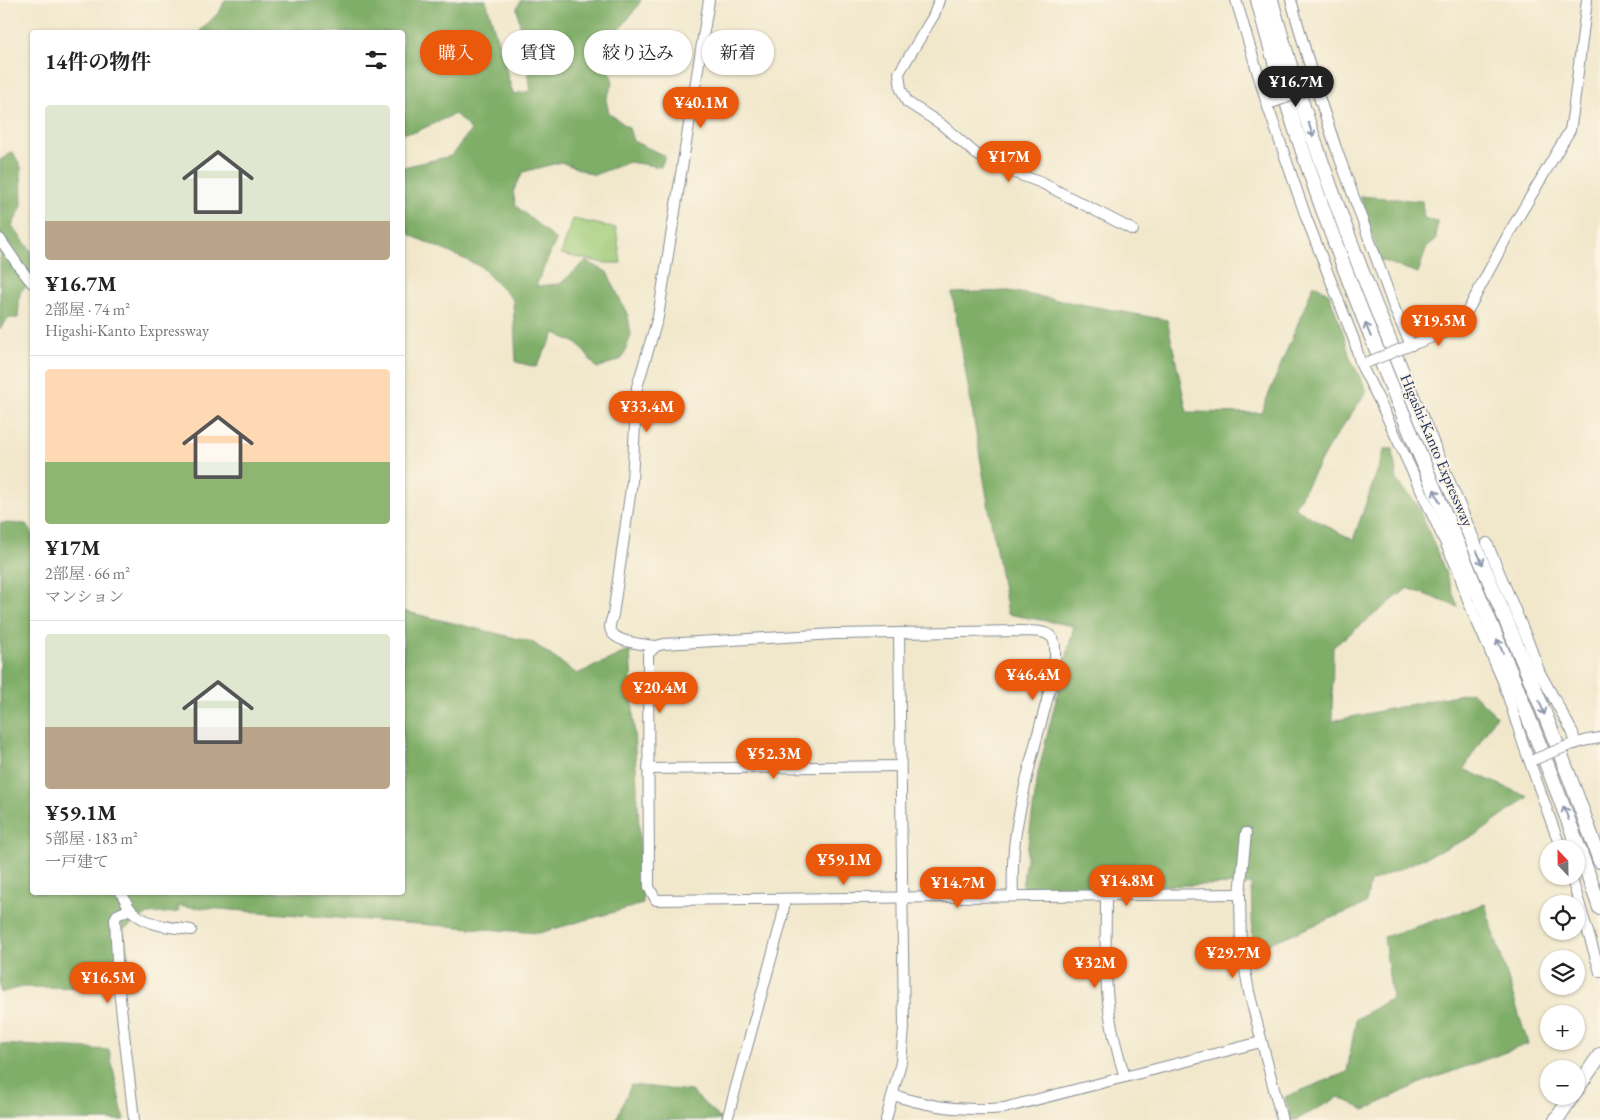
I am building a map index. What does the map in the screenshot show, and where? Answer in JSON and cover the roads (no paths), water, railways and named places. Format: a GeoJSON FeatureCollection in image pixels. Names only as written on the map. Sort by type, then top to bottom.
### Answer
{"type":"FeatureCollection","features":[{"type":"Feature","properties":{"kind":"highway","name":"Higashi-Kanto Expressway"},"geometry":{"type":"LineString","coordinates":[[1258,0],[1304,158],[1329,229],[1401,411],[1523,702],[1600,908]]}},
{"type":"Feature","properties":{"kind":"highway","name":"Higashi-Kanto Expressway"},"geometry":{"type":"LineString","coordinates":[[1271,0],[1318,153],[1347,232],[1416,405],[1538,697],[1600,861]]}},
{"type":"Feature","properties":{"kind":"highway"},"geometry":{"type":"LineString","coordinates":[[1585,1077],[1600,1055]]}},
{"type":"Feature","properties":{"kind":"highway"},"geometry":{"type":"LineString","coordinates":[[1556,1120],[1566,1105]]}},
{"type":"Feature","properties":{"kind":"street"},"geometry":{"type":"LineString","coordinates":[[709,0],[658,316],[637,387],[632,481],[610,626],[613,634],[622,640],[656,646],[835,634],[1042,632],[1048,634],[1053,639],[1055,653],[1053,674],[1018,821],[1012,872],[1013,896]]}},
{"type":"Feature","properties":{"kind":"street"},"geometry":{"type":"LineString","coordinates":[[939,0],[934,15],[899,72],[901,89],[907,102],[941,124],[976,154],[999,167],[1042,183],[1133,230]]}},
{"type":"Feature","properties":{"kind":"street"},"geometry":{"type":"LineString","coordinates":[[1236,0],[1306,218],[1379,400],[1458,570],[1468,601],[1503,681],[1558,840]]}},
{"type":"Feature","properties":{"kind":"street"},"geometry":{"type":"LineString","coordinates":[[1291,0],[1314,89],[1408,346]]}},
{"type":"Feature","properties":{"kind":"street"},"geometry":{"type":"LineString","coordinates":[[1364,363],[1459,327],[1509,233],[1570,130],[1586,0]]}},
{"type":"Feature","properties":{"kind":"street"},"geometry":{"type":"LineString","coordinates":[[1269,103],[1314,89]]}},
{"type":"Feature","properties":{"kind":"street"},"geometry":{"type":"LineString","coordinates":[[0,239],[30,280]]}},
{"type":"Feature","properties":{"kind":"street"},"geometry":{"type":"LineString","coordinates":[[1487,543],[1540,673],[1573,733],[1573,744]]}},
{"type":"Feature","properties":{"kind":"street"},"geometry":{"type":"LineString","coordinates":[[886,1120],[901,1062],[904,1028],[899,633]]}},
{"type":"Feature","properties":{"kind":"street"},"geometry":{"type":"LineString","coordinates":[[656,646],[651,650],[646,659],[650,887],[656,900],[1240,894]]}},
{"type":"Feature","properties":{"kind":"street"},"geometry":{"type":"LineString","coordinates":[[1531,761],[1573,744],[1600,738]]}},
{"type":"Feature","properties":{"kind":"street"},"geometry":{"type":"LineString","coordinates":[[648,769],[900,766]]}},
{"type":"Feature","properties":{"kind":"street"},"geometry":{"type":"LineString","coordinates":[[1246,833],[1240,894],[1241,948],[1244,970],[1261,1042],[1282,1120]]}},
{"type":"Feature","properties":{"kind":"street"},"geometry":{"type":"LineString","coordinates":[[1574,885],[1600,972]]}},
{"type":"Feature","properties":{"kind":"street"},"geometry":{"type":"LineString","coordinates":[[123,895],[130,909],[151,923],[191,930]]}},
{"type":"Feature","properties":{"kind":"street"},"geometry":{"type":"LineString","coordinates":[[1106,895],[1109,1009],[1125,1077]]}},
{"type":"Feature","properties":{"kind":"street"},"geometry":{"type":"LineString","coordinates":[[727,1120],[780,928],[785,899]]}},
{"type":"Feature","properties":{"kind":"street"},"geometry":{"type":"LineString","coordinates":[[130,909],[117,915],[115,920],[118,981],[134,1120]]}},
{"type":"Feature","properties":{"kind":"street"},"geometry":{"type":"LineString","coordinates":[[893,1095],[934,1106],[959,1110],[983,1110],[1024,1104],[1261,1042]]}}]}
